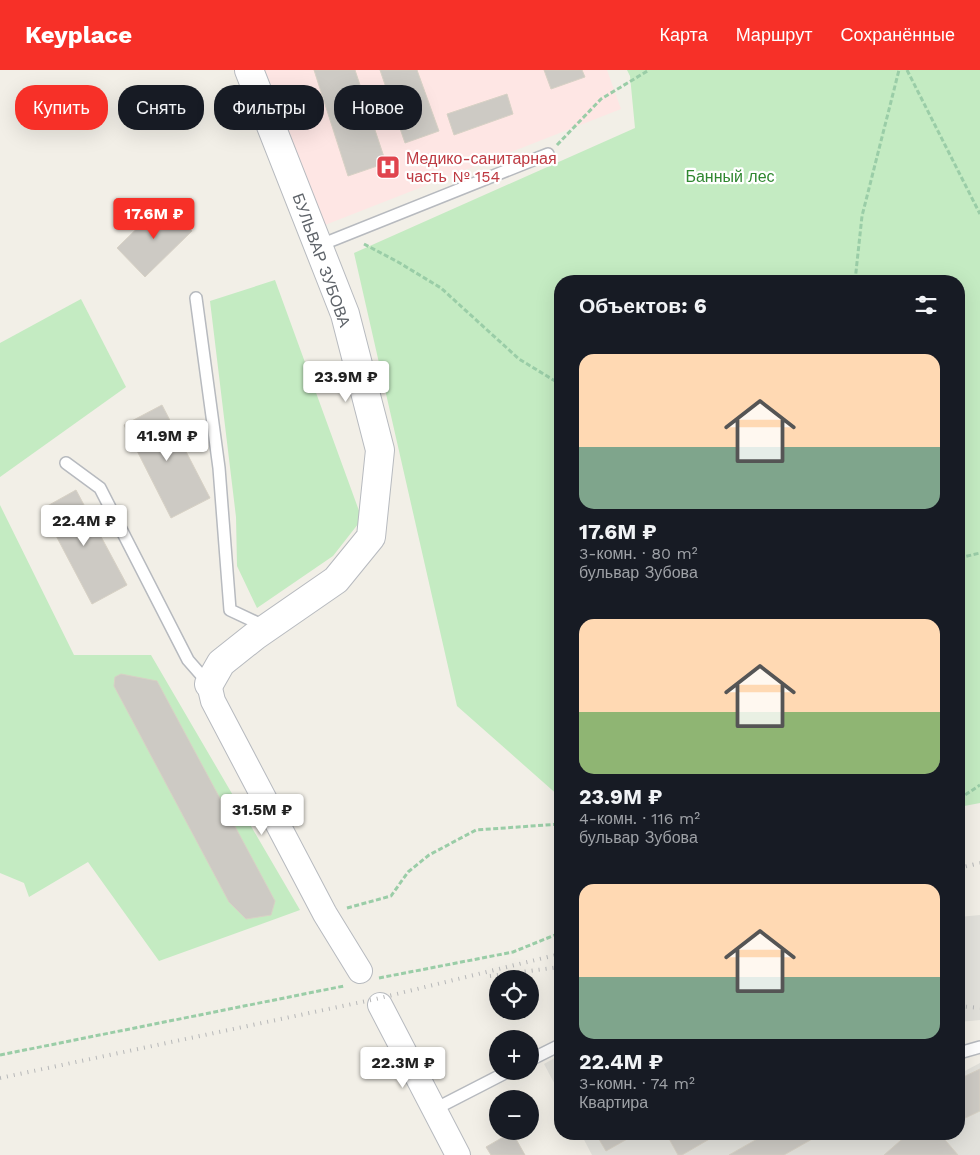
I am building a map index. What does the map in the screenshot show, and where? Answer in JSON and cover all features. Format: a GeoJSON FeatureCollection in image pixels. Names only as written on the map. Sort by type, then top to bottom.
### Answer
{"type":"FeatureCollection","features":[{"type":"Feature","properties":{"kind":"street","name":"БУЛЬВАР ЗУБОВА"},"geometry":{"type":"LineString","coordinates":[[209,684],[221,663],[336,580],[371,537],[380,450],[345,314],[249,70]]}},
{"type":"Feature","properties":{"kind":"street"},"geometry":{"type":"LineString","coordinates":[[209,684],[212,701],[361,978]]}},
{"type":"Feature","properties":{"kind":"street"},"geometry":{"type":"LineString","coordinates":[[380,1005],[458,1155]]}},
{"type":"Feature","properties":{"kind":"lane"},"geometry":{"type":"LineString","coordinates":[[318,246],[548,154]]}},
{"type":"Feature","properties":{"kind":"lane"},"geometry":{"type":"LineString","coordinates":[[196,298],[219,468],[230,610],[267,628]]}},
{"type":"Feature","properties":{"kind":"lane"},"geometry":{"type":"LineString","coordinates":[[66,463],[100,488],[188,660],[209,684]]}},
{"type":"Feature","properties":{"kind":"lane"},"geometry":{"type":"LineString","coordinates":[[965,1051],[980,1047]]}},
{"type":"Feature","properties":{"kind":"lane"},"geometry":{"type":"LineString","coordinates":[[539,1056],[554,1048]]}},
{"type":"Feature","properties":{"kind":"lane"},"geometry":{"type":"LineString","coordinates":[[435,1109],[491,1080]]}},
{"type":"Feature","properties":{"kind":"path"},"geometry":{"type":"LineString","coordinates":[[548,154],[601,99],[649,70]]}},
{"type":"Feature","properties":{"kind":"path"},"geometry":{"type":"LineString","coordinates":[[856,275],[862,216],[899,70]]}},
{"type":"Feature","properties":{"kind":"path"},"geometry":{"type":"LineString","coordinates":[[907,70],[980,214]]}},
{"type":"Feature","properties":{"kind":"path"},"geometry":{"type":"LineString","coordinates":[[345,235],[398,262],[441,288],[519,359],[554,380]]}},
{"type":"Feature","properties":{"kind":"path"},"geometry":{"type":"LineString","coordinates":[[965,557],[980,553]]}},
{"type":"Feature","properties":{"kind":"path"},"geometry":{"type":"LineString","coordinates":[[965,794],[980,784]]}},
{"type":"Feature","properties":{"kind":"path"},"geometry":{"type":"LineString","coordinates":[[325,914],[390,896],[408,872],[428,855],[476,830],[554,824]]}},
{"type":"Feature","properties":{"kind":"path"},"geometry":{"type":"LineString","coordinates":[[0,1055],[361,978],[513,952],[554,934]]}},
{"type":"Feature","properties":{"kind":"shaded area","name":"Медико-санитарная часть № 154"},"geometry":{"type":"Polygon","coordinates":[[[265,70],[607,70],[621,109],[325,225],[288,130],[324,130],[324,85],[271,85],[265,70]]]}},
{"type":"Feature","properties":{"kind":"shaded area"},"geometry":{"type":"Polygon","coordinates":[[[980,915],[980,1020],[965,1021],[965,916],[980,915]]]}},
{"type":"Feature","properties":{"kind":"shaded area"},"geometry":{"type":"Polygon","coordinates":[[[554,1058],[554,1083],[544,1064],[554,1058]]]}},
{"type":"Feature","properties":{"kind":"shaded area"},"geometry":{"type":"Polygon","coordinates":[[[980,1063],[980,1155],[592,1155],[584,1140],[965,1140],[965,1071],[980,1063]]]}},
{"type":"Feature","properties":{"kind":"green space","name":"Банный лес"},"geometry":{"type":"Polygon","coordinates":[[[627,70],[980,70],[980,803],[965,806],[965,275],[554,275],[554,792],[457,706],[354,253],[635,128],[630,76],[627,70]]]}},
{"type":"Feature","properties":{"kind":"green space"},"geometry":{"type":"Polygon","coordinates":[[[275,280],[362,519],[333,556],[257,608],[237,566],[236,517],[210,301],[275,280]]]}},
{"type":"Feature","properties":{"kind":"green space"},"geometry":{"type":"Polygon","coordinates":[[[81,299],[126,387],[0,477],[0,343],[81,299]]]}},
{"type":"Feature","properties":{"kind":"green space"},"geometry":{"type":"Polygon","coordinates":[[[0,505],[74,655],[151,655],[300,910],[159,961],[88,862],[29,897],[24,883],[0,873],[0,505]]]}},
{"type":"Feature","properties":{"kind":"building"},"geometry":{"type":"Polygon","coordinates":[[[314,70],[355,70],[360,85],[334,85],[334,130],[375,130],[386,163],[348,176],[324,101],[324,85],[319,85],[314,70]]]}},
{"type":"Feature","properties":{"kind":"building"},"geometry":{"type":"Polygon","coordinates":[[[380,70],[417,70],[439,131],[405,143],[401,130],[422,130],[422,85],[385,85],[380,70]]]}},
{"type":"Feature","properties":{"kind":"building"},"geometry":{"type":"Polygon","coordinates":[[[544,70],[582,70],[585,77],[551,89],[544,70]]]}},
{"type":"Feature","properties":{"kind":"building"},"geometry":{"type":"Polygon","coordinates":[[[507,94],[513,114],[454,135],[447,114],[507,94]]]}},
{"type":"Feature","properties":{"kind":"building"},"geometry":{"type":"Polygon","coordinates":[[[164,202],[192,231],[145,277],[117,248],[164,202]]]}},
{"type":"Feature","properties":{"kind":"building"},"geometry":{"type":"Polygon","coordinates":[[[162,405],[210,498],[171,518],[124,425],[162,405]]]}},
{"type":"Feature","properties":{"kind":"building"},"geometry":{"type":"Polygon","coordinates":[[[76,490],[127,585],[92,604],[42,509],[76,490]]]}},
{"type":"Feature","properties":{"kind":"building"},"geometry":{"type":"Polygon","coordinates":[[[121,674],[157,681],[275,901],[271,915],[246,919],[229,902],[114,686],[115,677],[121,674]]]}},
{"type":"Feature","properties":{"kind":"building"},"geometry":{"type":"Polygon","coordinates":[[[980,1069],[980,1111],[965,1118],[965,1076],[980,1069]]]}},
{"type":"Feature","properties":{"kind":"building"},"geometry":{"type":"Polygon","coordinates":[[[498,1140],[517,1140],[525,1155],[491,1155],[486,1147],[498,1140]]]}},
{"type":"Feature","properties":{"kind":"building"},"geometry":{"type":"Polygon","coordinates":[[[600,1140],[625,1140],[606,1151],[600,1140]]]}},
{"type":"Feature","properties":{"kind":"building"},"geometry":{"type":"Polygon","coordinates":[[[670,1140],[708,1140],[682,1155],[678,1155],[670,1140]]]}},
{"type":"Feature","properties":{"kind":"building"},"geometry":{"type":"Polygon","coordinates":[[[755,1140],[810,1140],[784,1155],[729,1155],[755,1140]]]}},
{"type":"Feature","properties":{"kind":"building"},"geometry":{"type":"Polygon","coordinates":[[[901,1140],[945,1140],[958,1155],[884,1155],[901,1140]]]}},
{"type":"Feature","properties":{"kind":"railway"},"geometry":{"type":"LineString","coordinates":[[965,867],[980,863]]}},
{"type":"Feature","properties":{"kind":"railway"},"geometry":{"type":"LineString","coordinates":[[0,1078],[376,999],[554,955]]}},
{"type":"Feature","properties":{"kind":"railway"},"geometry":{"type":"LineString","coordinates":[[537,970],[554,968]]}},
{"type":"Feature","properties":{"kind":"railway"},"geometry":{"type":"LineString","coordinates":[[965,1007],[980,1008]]}},
{"type":"Feature","properties":{"kind":"place","name":"Медико-санитарная часть № 154"},"geometry":{"type":"Point","coordinates":[388,167]}}]}
